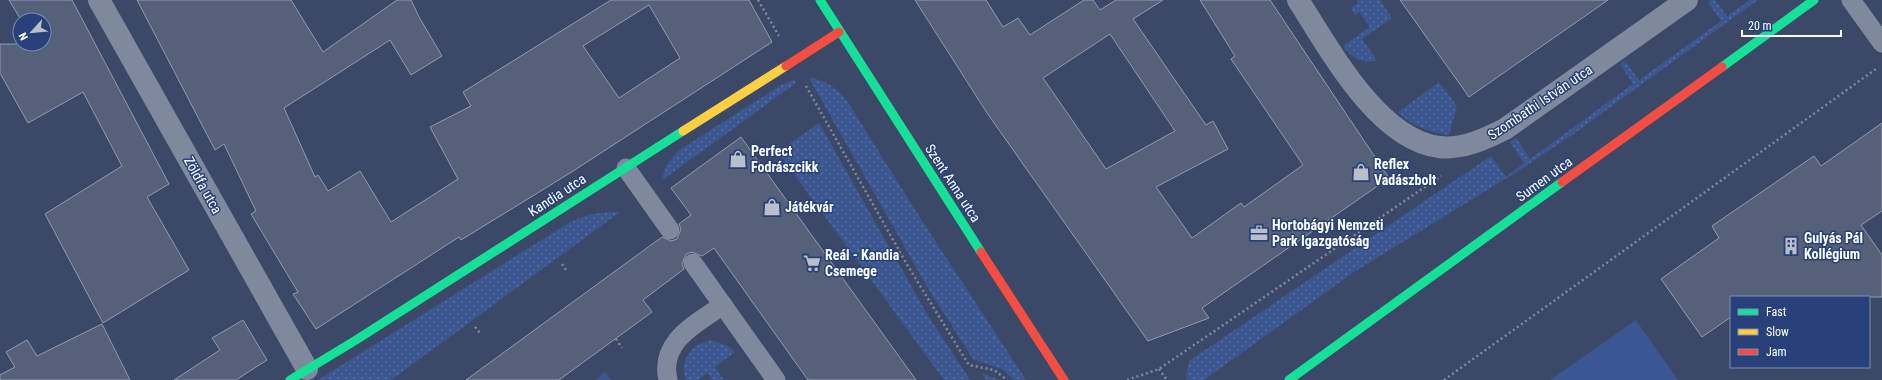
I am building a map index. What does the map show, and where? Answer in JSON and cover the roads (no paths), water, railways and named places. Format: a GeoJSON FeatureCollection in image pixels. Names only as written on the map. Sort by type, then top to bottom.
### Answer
{"type":"FeatureCollection","features":[{"type":"Feature","properties":{"kind":"street","name":"Zöldfa utca"},"geometry":{"type":"LineString","coordinates":[[99,0],[298,375]]}},
{"type":"Feature","properties":{"kind":"street","name":"Szent Anna utca"},"geometry":{"type":"LineString","coordinates":[[820,0],[839,32],[1064,380]]}},
{"type":"Feature","properties":{"kind":"street","name":"Szombathi István utca"},"geometry":{"type":"LineString","coordinates":[[1298,0],[1331,51],[1370,105],[1384,120],[1400,132],[1417,141],[1439,147],[1453,147],[1480,141],[1505,129],[1687,0]]}},
{"type":"Feature","properties":{"kind":"street","name":"Sumen utca"},"geometry":{"type":"LineString","coordinates":[[1289,380],[1814,0]]}},
{"type":"Feature","properties":{"kind":"street","name":"Kandia utca"},"geometry":{"type":"LineString","coordinates":[[298,375],[363,336],[839,32]]}},
{"type":"Feature","properties":{"kind":"lane"},"geometry":{"type":"LineString","coordinates":[[1851,0],[1882,42]]}},
{"type":"Feature","properties":{"kind":"lane"},"geometry":{"type":"LineString","coordinates":[[626,168],[670,230]]}},
{"type":"Feature","properties":{"kind":"lane"},"geometry":{"type":"LineString","coordinates":[[693,263],[776,380]]}},
{"type":"Feature","properties":{"kind":"lane"},"geometry":{"type":"LineString","coordinates":[[668,380],[666,360],[675,341],[723,305]]}},
{"type":"Feature","properties":{"kind":"place","name":"Perfect Fodrászcikk"},"geometry":{"type":"Point","coordinates":[738,159]}},
{"type":"Feature","properties":{"kind":"place","name":"Reflex Vadászbolt"},"geometry":{"type":"Point","coordinates":[1361,172]}},
{"type":"Feature","properties":{"kind":"place","name":"Játékvár"},"geometry":{"type":"Point","coordinates":[772,207]}},
{"type":"Feature","properties":{"kind":"place","name":"Hortobágyi Nemzeti Park Igazgatóság"},"geometry":{"type":"Point","coordinates":[1259,233]}},
{"type":"Feature","properties":{"kind":"place","name":"Gulyás Pál Kollégium"},"geometry":{"type":"Point","coordinates":[1791,246]}},
{"type":"Feature","properties":{"kind":"place","name":"Reál - Kandia Csemege"},"geometry":{"type":"Point","coordinates":[812,263]}}]}
